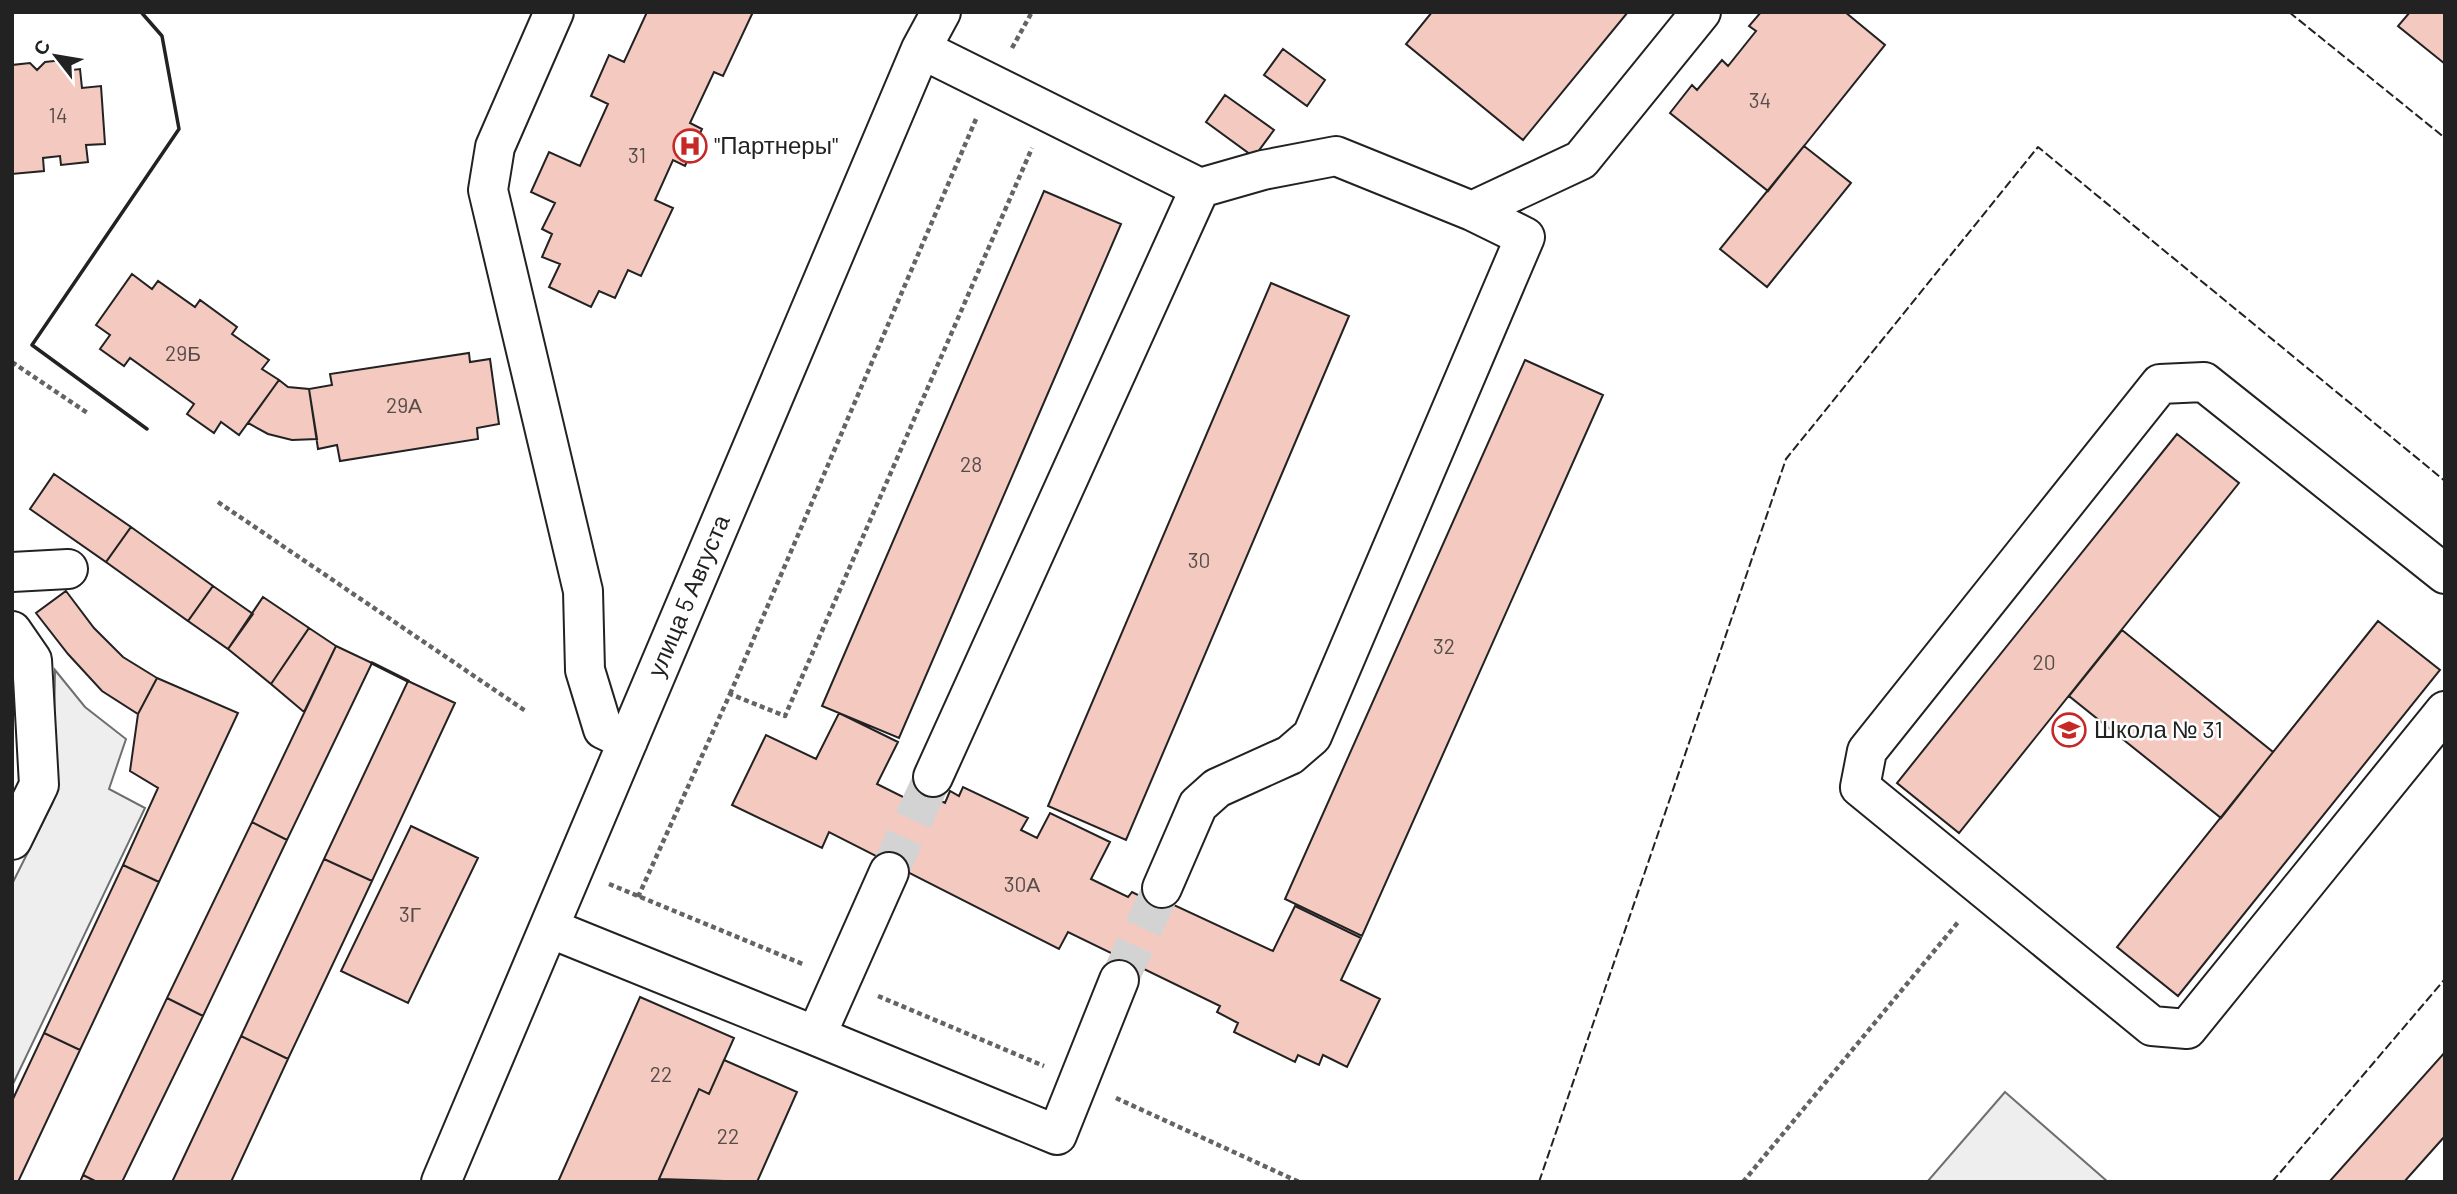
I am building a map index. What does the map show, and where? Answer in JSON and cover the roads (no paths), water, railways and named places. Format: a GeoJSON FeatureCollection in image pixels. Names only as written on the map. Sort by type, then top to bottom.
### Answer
{"type":"FeatureCollection","features":[{"type":"Feature","properties":{"kind":"street"},"geometry":{"type":"LineString","coordinates":[[554,12],[495,147],[488,190],[583,591],[585,670],[603,729],[628,741]]}},
{"type":"Feature","properties":{"kind":"street","name":"улица 5 Августа"},"geometry":{"type":"LineString","coordinates":[[441,1182],[921,49],[941,12]]}},
{"type":"Feature","properties":{"kind":"street"},"geometry":{"type":"LineString","coordinates":[[1472,211],[1581,160],[1701,12]]}},
{"type":"Feature","properties":{"kind":"street"},"geometry":{"type":"LineString","coordinates":[[921,49],[1200,188],[1264,170],[1336,156],[1472,211],[1525,237],[1312,736],[1290,755],[1217,788],[1198,805],[1161,888]]}},
{"type":"Feature","properties":{"kind":"street"},"geometry":{"type":"LineString","coordinates":[[933,777],[1200,188]]}},
{"type":"Feature","properties":{"kind":"street"},"geometry":{"type":"LineString","coordinates":[[2445,574],[2204,382],[2160,384],[1867,751],[1860,787],[2152,1026],[2187,1029],[2445,711]]}},
{"type":"Feature","properties":{"kind":"street"},"geometry":{"type":"LineString","coordinates":[[12,572],[68,569]]}},
{"type":"Feature","properties":{"kind":"street"},"geometry":{"type":"LineString","coordinates":[[12,631],[32,660],[39,785],[12,840]]}},
{"type":"Feature","properties":{"kind":"street"},"geometry":{"type":"LineString","coordinates":[[816,1036],[889,872]]}},
{"type":"Feature","properties":{"kind":"street"},"geometry":{"type":"LineString","coordinates":[[549,928],[1056,1135],[1119,980]]}},
{"type":"Feature","properties":{"kind":"tunnel"},"geometry":{"type":"LineString","coordinates":[[889,872],[933,777]]}},
{"type":"Feature","properties":{"kind":"tunnel"},"geometry":{"type":"LineString","coordinates":[[1119,980],[1162,888]]}},
{"type":"Feature","properties":{"kind":"place","name":"\"Партнеры\""},"geometry":{"type":"Point","coordinates":[690,146]}},
{"type":"Feature","properties":{"kind":"place","name":"Школа № 31"},"geometry":{"type":"Point","coordinates":[2069,730]}}]}
